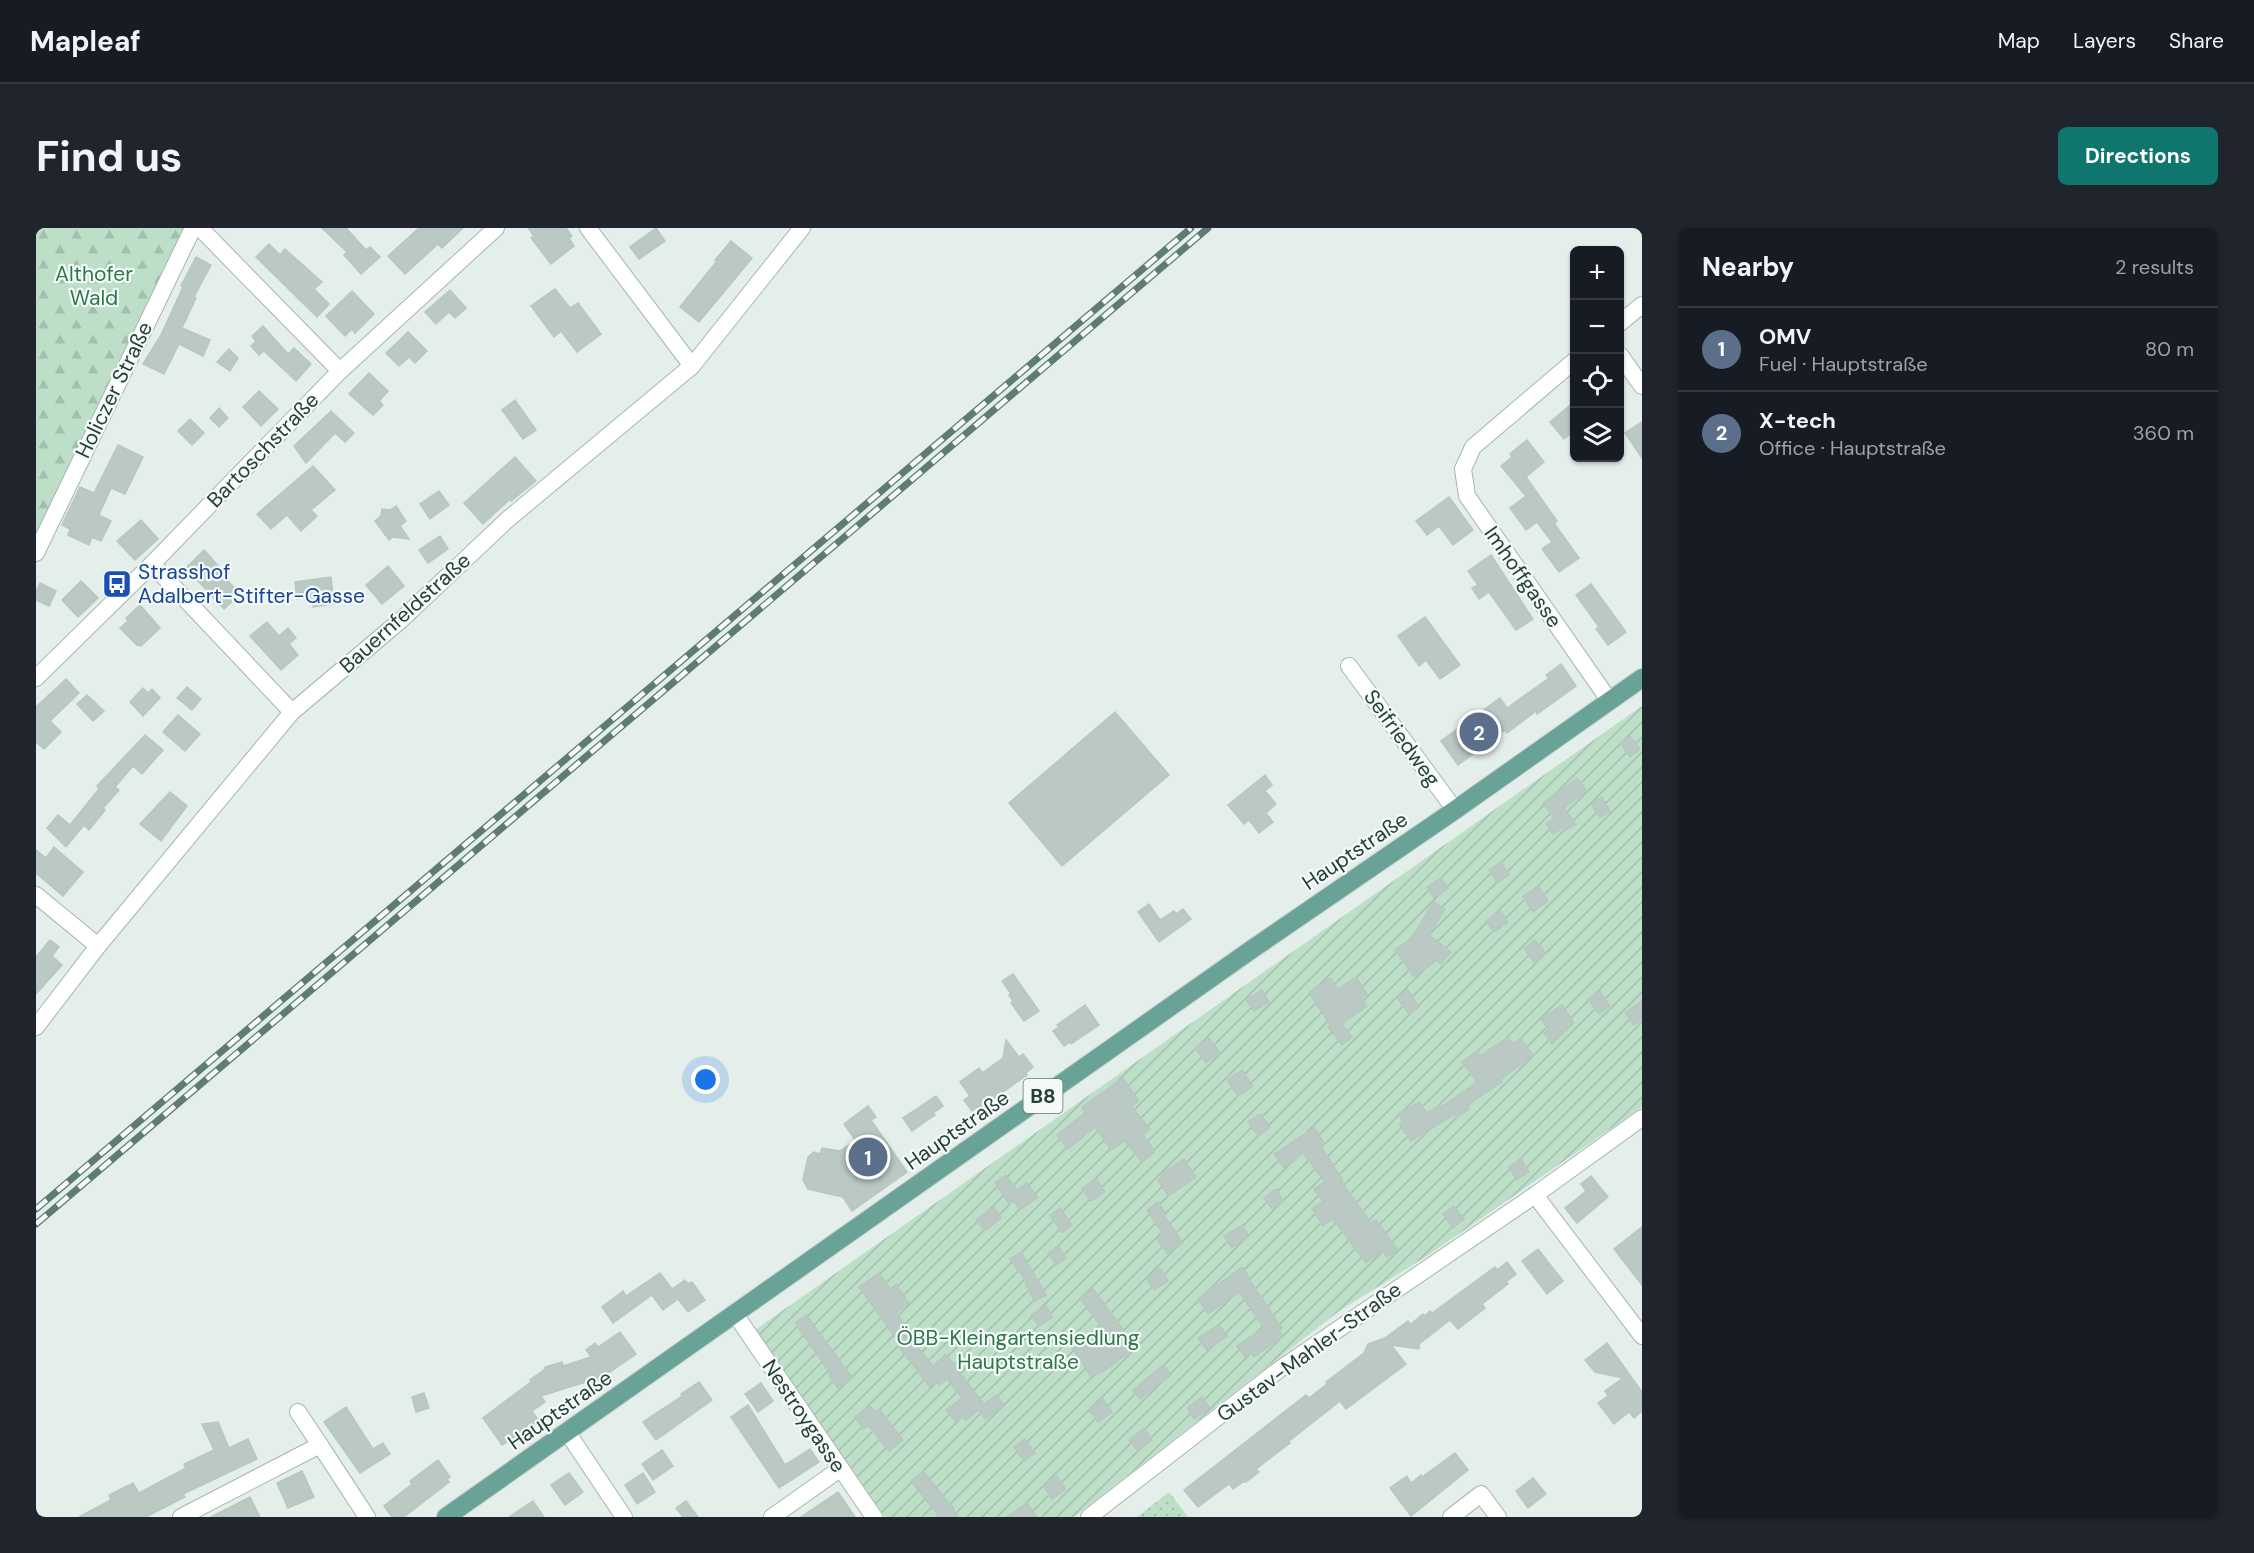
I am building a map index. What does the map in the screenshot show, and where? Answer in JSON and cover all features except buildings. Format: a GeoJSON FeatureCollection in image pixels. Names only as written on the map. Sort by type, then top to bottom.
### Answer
{"type":"FeatureCollection","features":[{"type":"Feature","properties":{"kind":"main road","name":"Hauptstraße"},"geometry":{"type":"LineString","coordinates":[[446,1517],[1248,952],[1642,678]]}},
{"type":"Feature","properties":{"kind":"street","name":"Holiczer Straße"},"geometry":{"type":"LineString","coordinates":[[36,553],[193,228]]}},
{"type":"Feature","properties":{"kind":"street"},"geometry":{"type":"LineString","coordinates":[[200,228],[340,371]]}},
{"type":"Feature","properties":{"kind":"street","name":"Bartoschstraße"},"geometry":{"type":"LineString","coordinates":[[36,678],[152,564],[340,371],[496,228]]}},
{"type":"Feature","properties":{"kind":"street"},"geometry":{"type":"LineString","coordinates":[[588,228],[692,366]]}},
{"type":"Feature","properties":{"kind":"street","name":"Bauernfeldstraße"},"geometry":{"type":"LineString","coordinates":[[36,1027],[98,946],[292,712],[401,620],[507,520],[692,366],[802,228]]}},
{"type":"Feature","properties":{"kind":"street"},"geometry":{"type":"LineString","coordinates":[[1624,320],[1642,305]]}},
{"type":"Feature","properties":{"kind":"street"},"geometry":{"type":"LineString","coordinates":[[1624,361],[1642,386]]}},
{"type":"Feature","properties":{"kind":"street","name":"Imhoffgasse"},"geometry":{"type":"LineString","coordinates":[[1570,365],[1473,447],[1463,469],[1467,496],[1609,700]]}},
{"type":"Feature","properties":{"kind":"street"},"geometry":{"type":"LineString","coordinates":[[152,564],[292,712]]}},
{"type":"Feature","properties":{"kind":"street","name":"Seifriedweg"},"geometry":{"type":"LineString","coordinates":[[1349,666],[1455,810]]}},
{"type":"Feature","properties":{"kind":"street"},"geometry":{"type":"LineString","coordinates":[[36,895],[98,946]]}},
{"type":"Feature","properties":{"kind":"street","name":"Gustav-Mahler-Straße"},"geometry":{"type":"LineString","coordinates":[[1089,1517],[1280,1369],[1535,1195],[1642,1118]]}},
{"type":"Feature","properties":{"kind":"street"},"geometry":{"type":"LineString","coordinates":[[1535,1195],[1642,1336]]}},
{"type":"Feature","properties":{"kind":"street","name":"Nestroygasse"},"geometry":{"type":"LineString","coordinates":[[735,1314],[874,1517]]}},
{"type":"Feature","properties":{"kind":"street"},"geometry":{"type":"LineString","coordinates":[[298,1412],[367,1517]]}},
{"type":"Feature","properties":{"kind":"street"},"geometry":{"type":"LineString","coordinates":[[567,1432],[624,1517]]}},
{"type":"Feature","properties":{"kind":"street"},"geometry":{"type":"LineString","coordinates":[[181,1517],[320,1445]]}},
{"type":"Feature","properties":{"kind":"street"},"geometry":{"type":"LineString","coordinates":[[772,1517],[840,1469]]}},
{"type":"Feature","properties":{"kind":"street"},"geometry":{"type":"LineString","coordinates":[[1451,1517],[1481,1494],[1498,1517]]}},
{"type":"Feature","properties":{"kind":"green space","name":"Althofer Wald"},"geometry":{"type":"Polygon","coordinates":[[[36,228],[187,228],[36,539],[36,228]]]}},
{"type":"Feature","properties":{"kind":"green space","name":"ÖBB-Kleingartensiedlung Hauptstraße"},"geometry":{"type":"Polygon","coordinates":[[[1642,706],[1642,1107],[1430,1254],[1338,1312],[1074,1517],[885,1517],[755,1330],[1642,706]]]}},
{"type":"Feature","properties":{"kind":"green space"},"geometry":{"type":"Polygon","coordinates":[[[1169,1492],[1188,1517],[1137,1517],[1169,1492]]]}},
{"type":"Feature","properties":{"kind":"railway"},"geometry":{"type":"LineString","coordinates":[[36,1209],[1191,228]]}},
{"type":"Feature","properties":{"kind":"railway"},"geometry":{"type":"LineString","coordinates":[[36,1224],[1208,228]]}},
{"type":"Feature","properties":{"kind":"place","name":"Strasshof Adalbert-Stifter-Gasse"},"geometry":{"type":"Point","coordinates":[117,584]}},
{"type":"Feature","properties":{"kind":"place","name":"X-tech"},"geometry":{"type":"Point","coordinates":[1479,732]}},
{"type":"Feature","properties":{"kind":"place","name":"OMV"},"geometry":{"type":"Point","coordinates":[868,1157]}}]}
